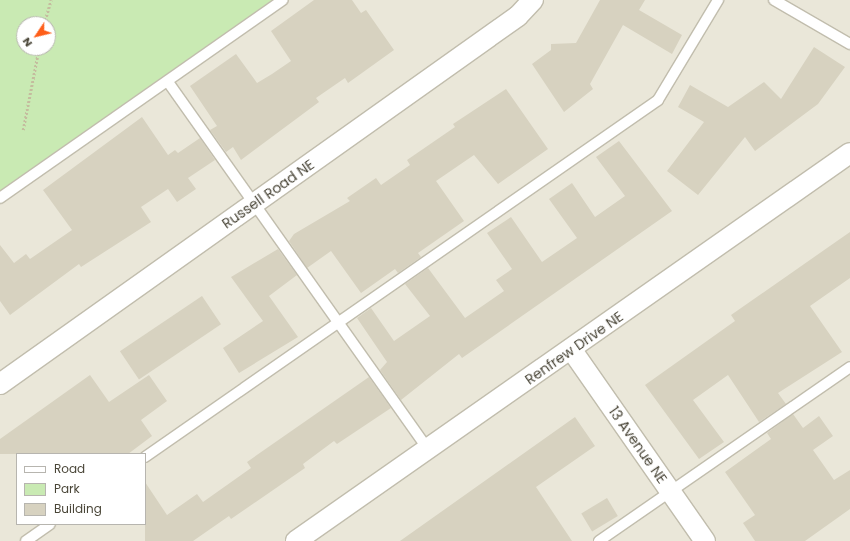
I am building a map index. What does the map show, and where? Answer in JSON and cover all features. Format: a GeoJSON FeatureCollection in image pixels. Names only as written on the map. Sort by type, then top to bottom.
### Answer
{"type":"FeatureCollection","features":[{"type":"Feature","properties":{"kind":"street","name":"Russell Road NE"},"geometry":{"type":"LineString","coordinates":[[0,384],[518,16],[533,0]]}},
{"type":"Feature","properties":{"kind":"street","name":"Renfrew Drive NE"},"geometry":{"type":"LineString","coordinates":[[296,541],[850,153]]}},
{"type":"Feature","properties":{"kind":"street","name":"13 Avenue NE"},"geometry":{"type":"LineString","coordinates":[[571,349],[705,541]]}},
{"type":"Feature","properties":{"kind":"lane"},"geometry":{"type":"LineString","coordinates":[[0,198],[168,82],[283,0]]}},
{"type":"Feature","properties":{"kind":"lane"},"geometry":{"type":"LineString","coordinates":[[146,456],[338,321],[658,100],[718,0]]}},
{"type":"Feature","properties":{"kind":"lane"},"geometry":{"type":"LineString","coordinates":[[774,0],[850,44]]}},
{"type":"Feature","properties":{"kind":"lane"},"geometry":{"type":"LineString","coordinates":[[168,82],[256,203],[428,449]]}},
{"type":"Feature","properties":{"kind":"lane"},"geometry":{"type":"LineString","coordinates":[[598,541],[850,367]]}},
{"type":"Feature","properties":{"kind":"lane"},"geometry":{"type":"LineString","coordinates":[[26,541],[49,525]]}},
{"type":"Feature","properties":{"kind":"path"},"geometry":{"type":"LineString","coordinates":[[46,16],[51,0]]}},
{"type":"Feature","properties":{"kind":"path"},"geometry":{"type":"LineString","coordinates":[[23,130],[37,56]]}},
{"type":"Feature","properties":{"kind":"shaded area"},"geometry":{"type":"Polygon","coordinates":[[[283,0],[850,0],[850,541],[0,541],[0,198],[283,0]]]}},
{"type":"Feature","properties":{"kind":"green space"},"geometry":{"type":"Polygon","coordinates":[[[0,0],[283,0],[0,198],[0,0]]]}},
{"type":"Feature","properties":{"kind":"building"},"geometry":{"type":"Polygon","coordinates":[[[314,0],[352,0],[361,13],[366,10],[394,50],[348,83],[345,78],[316,98],[319,102],[241,160],[233,147],[226,152],[210,130],[217,126],[190,86],[236,54],[257,83],[291,61],[271,31],[314,0]]]}},
{"type":"Feature","properties":{"kind":"building"},"geometry":{"type":"Polygon","coordinates":[[[600,0],[645,0],[639,10],[682,35],[672,54],[623,25],[590,84],[593,89],[564,112],[532,64],[551,50],[551,44],[576,43],[600,0]]]}},
{"type":"Feature","properties":{"kind":"building"},"geometry":{"type":"Polygon","coordinates":[[[814,47],[845,67],[818,104],[755,151],[745,137],[698,195],[667,171],[704,122],[678,107],[690,85],[728,107],[764,82],[781,99],[814,47]]]}},
{"type":"Feature","properties":{"kind":"building"},"geometry":{"type":"Polygon","coordinates":[[[506,89],[548,149],[498,184],[474,155],[436,181],[464,221],[418,253],[421,257],[398,273],[395,269],[361,293],[331,251],[307,268],[289,241],[294,234],[350,201],[347,198],[376,178],[381,185],[410,165],[407,160],[455,127],[453,124],[506,89]]]}},
{"type":"Feature","properties":{"kind":"building"},"geometry":{"type":"Polygon","coordinates":[[[142,117],[168,155],[175,150],[178,153],[200,138],[215,160],[188,178],[196,189],[177,202],[168,189],[141,207],[151,222],[81,267],[79,264],[10,315],[0,301],[0,245],[14,263],[26,254],[30,259],[72,230],[43,190],[142,117]]]}},
{"type":"Feature","properties":{"kind":"building"},"geometry":{"type":"Polygon","coordinates":[[[619,141],[672,211],[462,358],[459,354],[401,400],[380,370],[387,362],[357,318],[371,308],[394,341],[430,316],[405,284],[428,268],[465,318],[504,291],[496,280],[512,269],[487,233],[511,217],[542,262],[577,238],[549,199],[572,183],[595,217],[625,196],[596,157],[619,141]]]}},
{"type":"Feature","properties":{"kind":"building"},"geometry":{"type":"Polygon","coordinates":[[[850,232],[850,278],[810,306],[842,352],[778,393],[786,404],[759,422],[728,375],[693,400],[724,442],[699,459],[645,385],[735,321],[731,315],[850,232]]]}},
{"type":"Feature","properties":{"kind":"building"},"geometry":{"type":"Polygon","coordinates":[[[278,249],[297,275],[269,296],[298,337],[239,373],[223,348],[263,321],[231,277],[278,249]]]}},
{"type":"Feature","properties":{"kind":"building"},"geometry":{"type":"Polygon","coordinates":[[[202,296],[221,324],[139,380],[120,351],[202,296]]]}},
{"type":"Feature","properties":{"kind":"building"},"geometry":{"type":"Polygon","coordinates":[[[90,375],[109,402],[149,375],[167,401],[141,420],[152,436],[129,453],[0,454],[0,439],[90,375]]]}},
{"type":"Feature","properties":{"kind":"building"},"geometry":{"type":"Polygon","coordinates":[[[369,377],[391,408],[337,444],[334,441],[303,464],[305,468],[231,519],[229,516],[193,541],[145,541],[146,484],[167,515],[197,494],[203,502],[251,468],[247,462],[369,377]]]}},
{"type":"Feature","properties":{"kind":"building"},"geometry":{"type":"Polygon","coordinates":[[[793,414],[803,428],[819,416],[833,436],[813,450],[834,480],[850,470],[850,509],[805,541],[755,541],[743,523],[755,515],[725,472],[771,439],[767,433],[793,414]]]}},
{"type":"Feature","properties":{"kind":"building"},"geometry":{"type":"Polygon","coordinates":[[[575,417],[595,446],[536,487],[572,541],[400,541],[575,417]]]}},
{"type":"Feature","properties":{"kind":"building"},"geometry":{"type":"Polygon","coordinates":[[[607,498],[618,516],[592,531],[581,513],[607,498]]]}}]}
